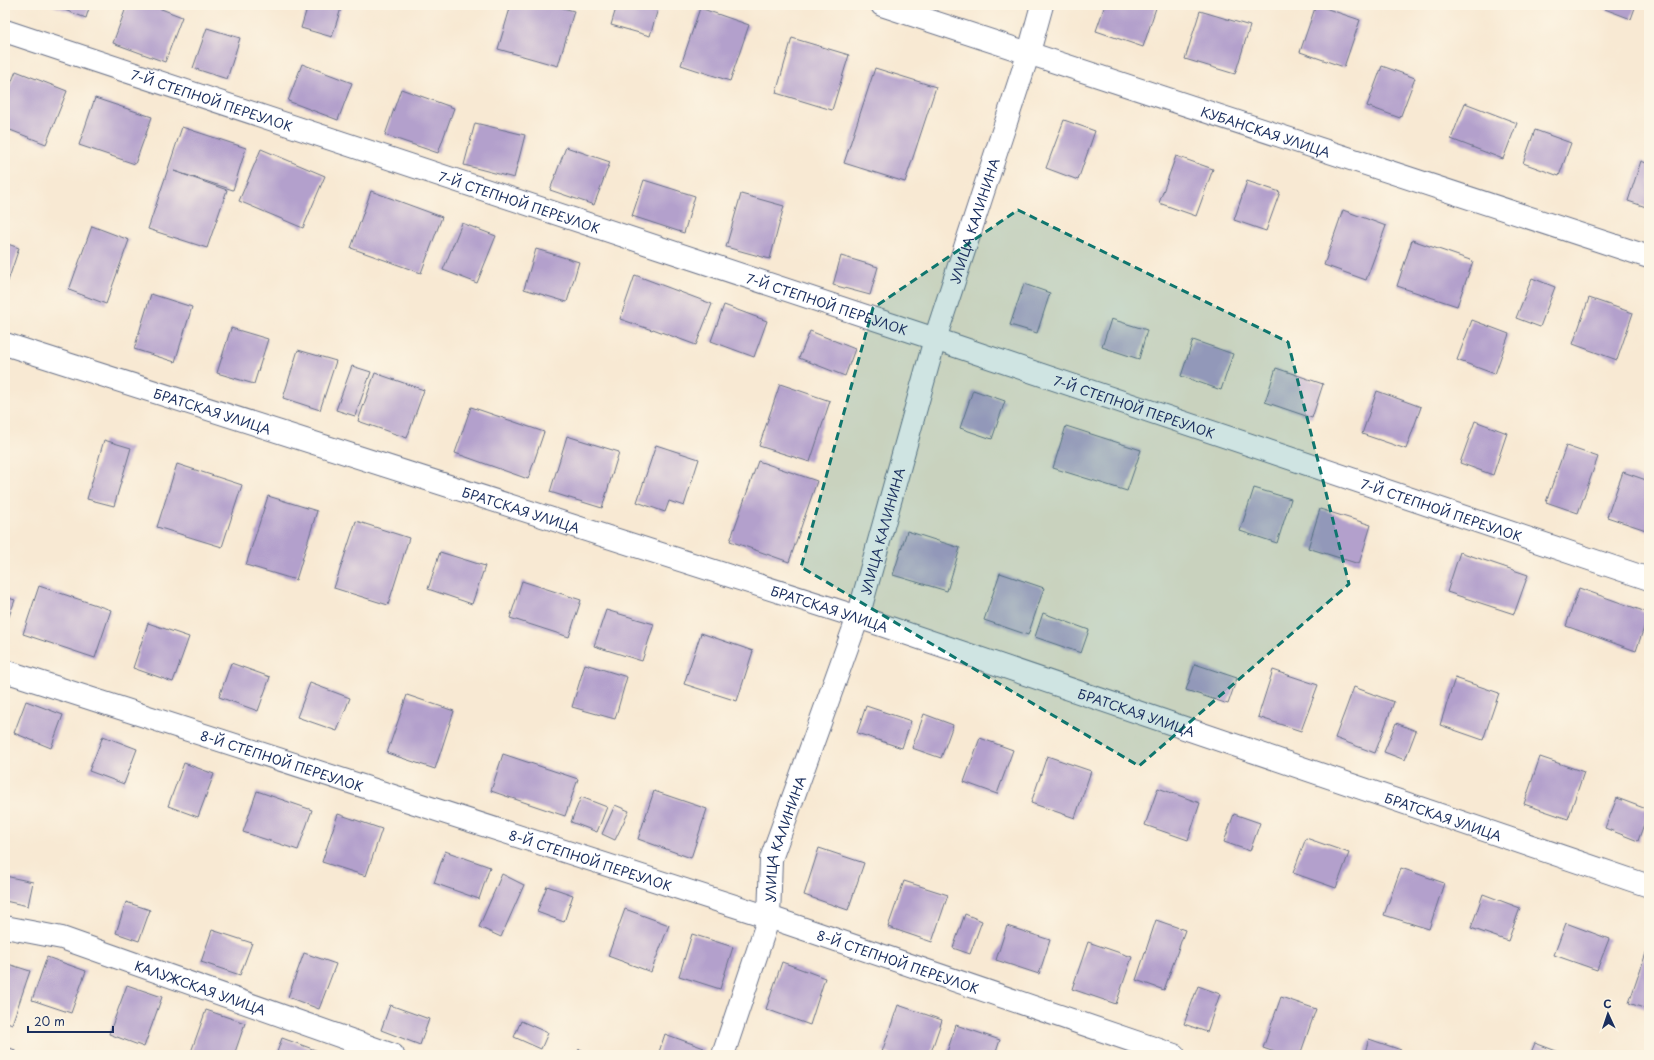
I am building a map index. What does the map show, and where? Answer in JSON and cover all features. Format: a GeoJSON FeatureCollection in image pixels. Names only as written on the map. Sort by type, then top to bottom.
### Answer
{"type":"FeatureCollection","features":[{"type":"Feature","properties":{"kind":"street","name":"КУБАНСКАЯ УЛИЦА"},"geometry":{"type":"LineString","coordinates":[[882,5],[1029,52],[1649,257]]}},
{"type":"Feature","properties":{"kind":"street","name":"УЛИЦА КАЛИНИНА"},"geometry":{"type":"LineString","coordinates":[[723,1055],[769,916],[771,860],[858,618],[935,339],[1029,52],[1042,5]]}},
{"type":"Feature","properties":{"kind":"street","name":"7-Й СТЕПНОЙ ПЕРЕУЛОК"},"geometry":{"type":"LineString","coordinates":[[5,31],[935,339],[1649,579]]}},
{"type":"Feature","properties":{"kind":"street","name":"БРАТСКАЯ УЛИЦА"},"geometry":{"type":"LineString","coordinates":[[5,344],[858,618],[1649,886]]}},
{"type":"Feature","properties":{"kind":"street","name":"8-Й СТЕПНОЙ ПЕРЕУЛОК"},"geometry":{"type":"LineString","coordinates":[[5,671],[769,916],[1174,1055]]}},
{"type":"Feature","properties":{"kind":"street","name":"КАЛУЖСКАЯ УЛИЦА"},"geometry":{"type":"LineString","coordinates":[[5,927],[62,938],[394,1055]]}},
{"type":"Feature","properties":{"kind":"highlighted area"},"geometry":{"type":"Polygon","coordinates":[[[1018,210],[1288,342],[1349,584],[1139,766],[801,567],[873,308],[1018,210]]]}},
{"type":"Feature","properties":{"kind":"building"},"geometry":{"type":"Polygon","coordinates":[[[51,5],[90,5],[86,18],[51,5]]]}},
{"type":"Feature","properties":{"kind":"building"},"geometry":{"type":"Polygon","coordinates":[[[127,5],[151,5],[182,17],[165,62],[113,43],[127,5]]]}},
{"type":"Feature","properties":{"kind":"building"},"geometry":{"type":"Polygon","coordinates":[[[308,5],[342,5],[332,37],[301,28],[308,5]]]}},
{"type":"Feature","properties":{"kind":"building"},"geometry":{"type":"Polygon","coordinates":[[[511,5],[552,5],[574,11],[558,66],[498,49],[511,5]]]}},
{"type":"Feature","properties":{"kind":"building"},"geometry":{"type":"Polygon","coordinates":[[[617,5],[659,5],[650,36],[611,25],[617,5]]]}},
{"type":"Feature","properties":{"kind":"building"},"geometry":{"type":"Polygon","coordinates":[[[1105,5],[1157,5],[1143,47],[1096,31],[1105,5]]]}},
{"type":"Feature","properties":{"kind":"building"},"geometry":{"type":"Polygon","coordinates":[[[1316,5],[1360,20],[1344,67],[1300,52],[1316,5]]]}},
{"type":"Feature","properties":{"kind":"building"},"geometry":{"type":"Polygon","coordinates":[[[1597,5],[1636,5],[1631,19],[1597,5]]]}},
{"type":"Feature","properties":{"kind":"building"},"geometry":{"type":"Polygon","coordinates":[[[700,8],[749,25],[730,81],[681,65],[700,8]]]}},
{"type":"Feature","properties":{"kind":"building"},"geometry":{"type":"Polygon","coordinates":[[[1200,11],[1250,26],[1235,74],[1185,59],[1200,11]]]}},
{"type":"Feature","properties":{"kind":"building"},"geometry":{"type":"Polygon","coordinates":[[[207,28],[240,38],[227,79],[193,68],[207,28]]]}},
{"type":"Feature","properties":{"kind":"building"},"geometry":{"type":"Polygon","coordinates":[[[792,38],[849,55],[832,110],[776,93],[792,38]]]}},
{"type":"Feature","properties":{"kind":"building"},"geometry":{"type":"Polygon","coordinates":[[[302,64],[352,83],[338,120],[288,101],[302,64]]]}},
{"type":"Feature","properties":{"kind":"building"},"geometry":{"type":"Polygon","coordinates":[[[1382,66],[1415,78],[1400,118],[1367,106],[1382,66]]]}},
{"type":"Feature","properties":{"kind":"building"},"geometry":{"type":"Polygon","coordinates":[[[875,68],[936,87],[905,182],[844,163],[875,68]]]}},
{"type":"Feature","properties":{"kind":"building"},"geometry":{"type":"Polygon","coordinates":[[[16,71],[67,91],[46,144],[5,128],[5,98],[16,71]]]}},
{"type":"Feature","properties":{"kind":"building"},"geometry":{"type":"Polygon","coordinates":[[[401,89],[454,108],[438,153],[385,135],[401,89]]]}},
{"type":"Feature","properties":{"kind":"building"},"geometry":{"type":"Polygon","coordinates":[[[95,98],[152,117],[135,164],[79,145],[95,98]]]}},
{"type":"Feature","properties":{"kind":"building"},"geometry":{"type":"Polygon","coordinates":[[[1465,103],[1517,123],[1503,159],[1451,139],[1465,103]]]}},
{"type":"Feature","properties":{"kind":"building"},"geometry":{"type":"Polygon","coordinates":[[[1064,120],[1095,131],[1078,180],[1046,168],[1064,120]]]}},
{"type":"Feature","properties":{"kind":"building"},"geometry":{"type":"Polygon","coordinates":[[[475,123],[525,135],[514,178],[464,165],[475,123]]]}},
{"type":"Feature","properties":{"kind":"building"},"geometry":{"type":"Polygon","coordinates":[[[182,127],[246,148],[233,190],[174,171],[227,190],[207,248],[148,229],[182,127]]]}},
{"type":"Feature","properties":{"kind":"building"},"geometry":{"type":"Polygon","coordinates":[[[1535,130],[1571,143],[1559,176],[1523,163],[1535,130]]]}},
{"type":"Feature","properties":{"kind":"building"},"geometry":{"type":"Polygon","coordinates":[[[566,147],[610,162],[594,205],[550,190],[566,147]]]}},
{"type":"Feature","properties":{"kind":"building"},"geometry":{"type":"Polygon","coordinates":[[[261,149],[325,176],[303,228],[239,201],[261,149]]]}},
{"type":"Feature","properties":{"kind":"building"},"geometry":{"type":"Polygon","coordinates":[[[1176,156],[1213,169],[1196,216],[1159,203],[1176,156]]]}},
{"type":"Feature","properties":{"kind":"building"},"geometry":{"type":"Polygon","coordinates":[[[1641,161],[1649,164],[1649,208],[1628,201],[1641,161]]]}},
{"type":"Feature","properties":{"kind":"building"},"geometry":{"type":"Polygon","coordinates":[[[644,180],[695,196],[684,233],[632,216],[644,180]]]}},
{"type":"Feature","properties":{"kind":"building"},"geometry":{"type":"Polygon","coordinates":[[[1247,181],[1280,192],[1266,231],[1234,220],[1247,181]]]}},
{"type":"Feature","properties":{"kind":"building"},"geometry":{"type":"Polygon","coordinates":[[[371,191],[442,217],[421,273],[351,248],[371,191]]]}},
{"type":"Feature","properties":{"kind":"building"},"geometry":{"type":"Polygon","coordinates":[[[741,194],[784,206],[770,259],[726,247],[741,194]]]}},
{"type":"Feature","properties":{"kind":"building"},"geometry":{"type":"Polygon","coordinates":[[[1343,210],[1386,226],[1366,280],[1324,265],[1343,210]]]}},
{"type":"Feature","properties":{"kind":"building"},"geometry":{"type":"Polygon","coordinates":[[[462,223],[496,236],[477,283],[443,270],[462,223]]]}},
{"type":"Feature","properties":{"kind":"building"},"geometry":{"type":"Polygon","coordinates":[[[92,226],[129,240],[106,304],[69,290],[92,226]]]}},
{"type":"Feature","properties":{"kind":"building"},"geometry":{"type":"Polygon","coordinates":[[[1412,240],[1473,261],[1457,306],[1397,286],[1412,240]]]}},
{"type":"Feature","properties":{"kind":"building"},"geometry":{"type":"Polygon","coordinates":[[[5,243],[19,248],[5,290],[5,243]]]}},
{"type":"Feature","properties":{"kind":"building"},"geometry":{"type":"Polygon","coordinates":[[[536,249],[579,262],[567,302],[524,289],[536,249]]]}},
{"type":"Feature","properties":{"kind":"building"},"geometry":{"type":"Polygon","coordinates":[[[841,256],[878,267],[870,295],[833,285],[841,256]]]}},
{"type":"Feature","properties":{"kind":"building"},"geometry":{"type":"Polygon","coordinates":[[[635,275],[712,304],[696,345],[653,329],[652,330],[620,319],[635,275]]]}},
{"type":"Feature","properties":{"kind":"building"},"geometry":{"type":"Polygon","coordinates":[[[1532,278],[1555,287],[1540,327],[1516,318],[1532,278]]]}},
{"type":"Feature","properties":{"kind":"building"},"geometry":{"type":"Polygon","coordinates":[[[1024,284],[1050,293],[1037,333],[1010,325],[1024,284]]]}},
{"type":"Feature","properties":{"kind":"building"},"geometry":{"type":"Polygon","coordinates":[[[151,294],[192,307],[175,362],[134,349],[151,294]]]}},
{"type":"Feature","properties":{"kind":"building"},"geometry":{"type":"Polygon","coordinates":[[[1589,298],[1633,313],[1617,360],[1573,344],[1589,298]]]}},
{"type":"Feature","properties":{"kind":"building"},"geometry":{"type":"Polygon","coordinates":[[[724,305],[767,321],[754,357],[711,341],[724,305]]]}},
{"type":"Feature","properties":{"kind":"building"},"geometry":{"type":"Polygon","coordinates":[[[1111,319],[1147,330],[1139,359],[1102,347],[1111,319]]]}},
{"type":"Feature","properties":{"kind":"building"},"geometry":{"type":"Polygon","coordinates":[[[1472,320],[1509,334],[1495,374],[1457,360],[1472,320]]]}},
{"type":"Feature","properties":{"kind":"building"},"geometry":{"type":"Polygon","coordinates":[[[231,328],[268,339],[254,384],[217,373],[231,328]]]}},
{"type":"Feature","properties":{"kind":"building"},"geometry":{"type":"Polygon","coordinates":[[[810,331],[855,349],[845,376],[799,358],[810,331]]]}},
{"type":"Feature","properties":{"kind":"building"},"geometry":{"type":"Polygon","coordinates":[[[1193,340],[1233,354],[1221,390],[1181,376],[1193,340]]]}},
{"type":"Feature","properties":{"kind":"building"},"geometry":{"type":"Polygon","coordinates":[[[298,350],[336,361],[320,410],[283,398],[298,350]]]}},
{"type":"Feature","properties":{"kind":"building"},"geometry":{"type":"Polygon","coordinates":[[[352,366],[371,372],[355,416],[336,410],[352,366]]]}},
{"type":"Feature","properties":{"kind":"building"},"geometry":{"type":"Polygon","coordinates":[[[1276,368],[1323,384],[1312,418],[1265,402],[1276,368]]]}},
{"type":"Feature","properties":{"kind":"building"},"geometry":{"type":"Polygon","coordinates":[[[375,373],[424,390],[407,438],[358,421],[375,373]]]}},
{"type":"Feature","properties":{"kind":"building"},"geometry":{"type":"Polygon","coordinates":[[[780,384],[830,401],[810,462],[759,446],[780,384]]]}},
{"type":"Feature","properties":{"kind":"building"},"geometry":{"type":"Polygon","coordinates":[[[973,390],[1005,401],[992,439],[960,428],[973,390]]]}},
{"type":"Feature","properties":{"kind":"building"},"geometry":{"type":"Polygon","coordinates":[[[1377,391],[1421,407],[1406,449],[1362,434],[1377,391]]]}},
{"type":"Feature","properties":{"kind":"building"},"geometry":{"type":"Polygon","coordinates":[[[471,407],[544,432],[528,479],[455,453],[471,407]]]}},
{"type":"Feature","properties":{"kind":"building"},"geometry":{"type":"Polygon","coordinates":[[[1475,421],[1507,433],[1493,475],[1460,463],[1475,421]]]}},
{"type":"Feature","properties":{"kind":"building"},"geometry":{"type":"Polygon","coordinates":[[[1066,426],[1141,450],[1127,491],[1053,468],[1066,426]]]}},
{"type":"Feature","properties":{"kind":"building"},"geometry":{"type":"Polygon","coordinates":[[[567,436],[619,452],[602,508],[550,492],[567,436]]]}},
{"type":"Feature","properties":{"kind":"building"},"geometry":{"type":"Polygon","coordinates":[[[104,440],[131,448],[114,506],[87,499],[104,440]]]}},
{"type":"Feature","properties":{"kind":"building"},"geometry":{"type":"Polygon","coordinates":[[[656,445],[699,459],[684,506],[669,501],[665,512],[637,502],[656,445]]]}},
{"type":"Feature","properties":{"kind":"building"},"geometry":{"type":"Polygon","coordinates":[[[1566,446],[1598,457],[1578,513],[1546,502],[1566,446]]]}},
{"type":"Feature","properties":{"kind":"building"},"geometry":{"type":"Polygon","coordinates":[[[758,461],[817,481],[789,562],[730,541],[758,461]]]}},
{"type":"Feature","properties":{"kind":"building"},"geometry":{"type":"Polygon","coordinates":[[[177,464],[242,485],[222,547],[157,527],[177,464]]]}},
{"type":"Feature","properties":{"kind":"building"},"geometry":{"type":"Polygon","coordinates":[[[1623,472],[1649,481],[1649,531],[1607,517],[1623,472]]]}},
{"type":"Feature","properties":{"kind":"building"},"geometry":{"type":"Polygon","coordinates":[[[1254,488],[1291,499],[1277,543],[1240,531],[1254,488]]]}},
{"type":"Feature","properties":{"kind":"building"},"geometry":{"type":"Polygon","coordinates":[[[268,496],[317,511],[296,580],[246,565],[268,496]]]}},
{"type":"Feature","properties":{"kind":"building"},"geometry":{"type":"Polygon","coordinates":[[[1320,509],[1371,525],[1359,564],[1308,548],[1320,509]]]}},
{"type":"Feature","properties":{"kind":"building"},"geometry":{"type":"Polygon","coordinates":[[[356,521],[409,538],[388,605],[334,588],[356,521]]]}},
{"type":"Feature","properties":{"kind":"building"},"geometry":{"type":"Polygon","coordinates":[[[907,531],[960,548],[947,591],[893,575],[907,531]]]}},
{"type":"Feature","properties":{"kind":"building"},"geometry":{"type":"Polygon","coordinates":[[[440,552],[485,566],[472,604],[428,589],[440,552]]]}},
{"type":"Feature","properties":{"kind":"building"},"geometry":{"type":"Polygon","coordinates":[[[1460,552],[1528,575],[1514,614],[1447,592],[1460,552]]]}},
{"type":"Feature","properties":{"kind":"building"},"geometry":{"type":"Polygon","coordinates":[[[1000,573],[1044,588],[1028,635],[984,620],[1000,573]]]}},
{"type":"Feature","properties":{"kind":"building"},"geometry":{"type":"Polygon","coordinates":[[[522,581],[581,600],[569,637],[510,618],[522,581]]]}},
{"type":"Feature","properties":{"kind":"building"},"geometry":{"type":"Polygon","coordinates":[[[39,586],[111,610],[95,658],[23,634],[39,586]]]}},
{"type":"Feature","properties":{"kind":"building"},"geometry":{"type":"Polygon","coordinates":[[[1579,588],[1649,613],[1636,651],[1566,626],[1579,588]]]}},
{"type":"Feature","properties":{"kind":"building"},"geometry":{"type":"Polygon","coordinates":[[[5,597],[15,600],[5,627],[5,597]]]}},
{"type":"Feature","properties":{"kind":"building"},"geometry":{"type":"Polygon","coordinates":[[[606,610],[654,624],[642,661],[594,646],[606,610]]]}},
{"type":"Feature","properties":{"kind":"building"},"geometry":{"type":"Polygon","coordinates":[[[1043,613],[1089,630],[1081,653],[1035,637],[1043,613]]]}},
{"type":"Feature","properties":{"kind":"building"},"geometry":{"type":"Polygon","coordinates":[[[148,623],[189,637],[173,682],[133,668],[148,623]]]}},
{"type":"Feature","properties":{"kind":"building"},"geometry":{"type":"Polygon","coordinates":[[[701,633],[753,651],[737,701],[684,684],[701,633]]]}},
{"type":"Feature","properties":{"kind":"building"},"geometry":{"type":"Polygon","coordinates":[[[231,663],[270,677],[258,711],[219,697],[231,663]]]}},
{"type":"Feature","properties":{"kind":"building"},"geometry":{"type":"Polygon","coordinates":[[[585,664],[627,677],[615,719],[572,707],[585,664]]]}},
{"type":"Feature","properties":{"kind":"building"},"geometry":{"type":"Polygon","coordinates":[[[1195,664],[1237,678],[1228,704],[1186,690],[1195,664]]]}},
{"type":"Feature","properties":{"kind":"building"},"geometry":{"type":"Polygon","coordinates":[[[1273,670],[1318,685],[1301,731],[1258,717],[1273,670]]]}},
{"type":"Feature","properties":{"kind":"building"},"geometry":{"type":"Polygon","coordinates":[[[1455,678],[1499,693],[1483,740],[1440,725],[1455,678]]]}},
{"type":"Feature","properties":{"kind":"building"},"geometry":{"type":"Polygon","coordinates":[[[310,683],[350,698],[337,731],[297,717],[310,683]]]}},
{"type":"Feature","properties":{"kind":"building"},"geometry":{"type":"Polygon","coordinates":[[[1354,687],[1394,702],[1375,753],[1335,738],[1354,687]]]}},
{"type":"Feature","properties":{"kind":"building"},"geometry":{"type":"Polygon","coordinates":[[[407,695],[454,711],[435,769],[387,753],[407,695]]]}},
{"type":"Feature","properties":{"kind":"building"},"geometry":{"type":"Polygon","coordinates":[[[26,701],[63,715],[51,748],[14,733],[26,701]]]}},
{"type":"Feature","properties":{"kind":"building"},"geometry":{"type":"Polygon","coordinates":[[[866,706],[911,721],[902,748],[857,733],[866,706]]]}},
{"type":"Feature","properties":{"kind":"building"},"geometry":{"type":"Polygon","coordinates":[[[924,714],[953,725],[941,758],[912,748],[924,714]]]}},
{"type":"Feature","properties":{"kind":"building"},"geometry":{"type":"Polygon","coordinates":[[[1396,723],[1416,731],[1405,760],[1384,752],[1396,723]]]}},
{"type":"Feature","properties":{"kind":"building"},"geometry":{"type":"Polygon","coordinates":[[[103,736],[137,749],[124,784],[89,771],[103,736]]]}},
{"type":"Feature","properties":{"kind":"building"},"geometry":{"type":"Polygon","coordinates":[[[980,738],[1013,750],[997,794],[964,782],[980,738]]]}},
{"type":"Feature","properties":{"kind":"building"},"geometry":{"type":"Polygon","coordinates":[[[503,754],[578,779],[565,816],[491,791],[503,754]]]}},
{"type":"Feature","properties":{"kind":"building"},"geometry":{"type":"Polygon","coordinates":[[[1047,756],[1091,771],[1075,818],[1031,803],[1047,756]]]}},
{"type":"Feature","properties":{"kind":"building"},"geometry":{"type":"Polygon","coordinates":[[[1540,757],[1584,772],[1568,819],[1524,804],[1540,757]]]}},
{"type":"Feature","properties":{"kind":"building"},"geometry":{"type":"Polygon","coordinates":[[[184,763],[214,774],[198,817],[168,806],[184,763]]]}},
{"type":"Feature","properties":{"kind":"building"},"geometry":{"type":"Polygon","coordinates":[[[1158,788],[1200,803],[1188,840],[1145,825],[1158,788]]]}},
{"type":"Feature","properties":{"kind":"building"},"geometry":{"type":"Polygon","coordinates":[[[257,791],[312,810],[298,850],[243,832],[257,791]]]}},
{"type":"Feature","properties":{"kind":"building"},"geometry":{"type":"Polygon","coordinates":[[[654,791],[707,809],[691,858],[638,839],[654,791]]]}},
{"type":"Feature","properties":{"kind":"building"},"geometry":{"type":"Polygon","coordinates":[[[581,797],[607,807],[597,832],[571,822],[581,797]]]}},
{"type":"Feature","properties":{"kind":"building"},"geometry":{"type":"Polygon","coordinates":[[[1617,798],[1649,810],[1638,841],[1605,828],[1617,798]]]}},
{"type":"Feature","properties":{"kind":"building"},"geometry":{"type":"Polygon","coordinates":[[[615,805],[629,811],[615,840],[602,834],[615,805]]]}},
{"type":"Feature","properties":{"kind":"building"},"geometry":{"type":"Polygon","coordinates":[[[338,814],[382,829],[366,876],[322,862],[338,814]]]}},
{"type":"Feature","properties":{"kind":"building"},"geometry":{"type":"Polygon","coordinates":[[[1234,814],[1260,823],[1250,851],[1224,842],[1234,814]]]}},
{"type":"Feature","properties":{"kind":"building"},"geometry":{"type":"Polygon","coordinates":[[[1306,838],[1349,853],[1336,888],[1293,873],[1306,838]]]}},
{"type":"Feature","properties":{"kind":"building"},"geometry":{"type":"Polygon","coordinates":[[[819,848],[864,863],[848,910],[804,895],[819,848]]]}},
{"type":"Feature","properties":{"kind":"building"},"geometry":{"type":"Polygon","coordinates":[[[445,851],[490,867],[479,899],[434,883],[445,851]]]}},
{"type":"Feature","properties":{"kind":"building"},"geometry":{"type":"Polygon","coordinates":[[[1401,868],[1444,883],[1429,929],[1384,915],[1401,868]]]}},
{"type":"Feature","properties":{"kind":"building"},"geometry":{"type":"Polygon","coordinates":[[[502,874],[524,885],[501,937],[479,927],[502,874]]]}},
{"type":"Feature","properties":{"kind":"building"},"geometry":{"type":"Polygon","coordinates":[[[5,876],[33,882],[28,906],[5,901],[5,876]]]}},
{"type":"Feature","properties":{"kind":"building"},"geometry":{"type":"Polygon","coordinates":[[[904,881],[948,895],[932,942],[888,927],[904,881]]]}},
{"type":"Feature","properties":{"kind":"building"},"geometry":{"type":"Polygon","coordinates":[[[547,886],[573,895],[564,922],[537,912],[547,886]]]}},
{"type":"Feature","properties":{"kind":"building"},"geometry":{"type":"Polygon","coordinates":[[[1483,894],[1520,908],[1508,941],[1471,928],[1483,894]]]}},
{"type":"Feature","properties":{"kind":"building"},"geometry":{"type":"Polygon","coordinates":[[[126,902],[150,910],[139,941],[116,933],[126,902]]]}},
{"type":"Feature","properties":{"kind":"building"},"geometry":{"type":"Polygon","coordinates":[[[625,909],[669,925],[651,972],[608,956],[625,909]]]}},
{"type":"Feature","properties":{"kind":"building"},"geometry":{"type":"Polygon","coordinates":[[[965,914],[982,921],[970,954],[953,948],[965,914]]]}},
{"type":"Feature","properties":{"kind":"building"},"geometry":{"type":"Polygon","coordinates":[[[1156,920],[1185,930],[1164,990],[1136,980],[1156,920]]]}},
{"type":"Feature","properties":{"kind":"building"},"geometry":{"type":"Polygon","coordinates":[[[1566,923],[1609,939],[1597,970],[1554,955],[1566,923]]]}},
{"type":"Feature","properties":{"kind":"building"},"geometry":{"type":"Polygon","coordinates":[[[1007,926],[1050,940],[1039,974],[996,960],[1007,926]]]}},
{"type":"Feature","properties":{"kind":"building"},"geometry":{"type":"Polygon","coordinates":[[[212,930],[252,943],[240,975],[201,962],[212,930]]]}},
{"type":"Feature","properties":{"kind":"building"},"geometry":{"type":"Polygon","coordinates":[[[692,934],[733,947],[720,989],[679,976],[692,934]]]}},
{"type":"Feature","properties":{"kind":"building"},"geometry":{"type":"Polygon","coordinates":[[[1088,942],[1132,957],[1116,1004],[1072,989],[1088,942]]]}},
{"type":"Feature","properties":{"kind":"building"},"geometry":{"type":"Polygon","coordinates":[[[1647,950],[1649,951],[1649,1010],[1629,1003],[1647,950]]]}},
{"type":"Feature","properties":{"kind":"building"},"geometry":{"type":"Polygon","coordinates":[[[304,953],[336,964],[319,1009],[288,997],[304,953]]]}},
{"type":"Feature","properties":{"kind":"building"},"geometry":{"type":"Polygon","coordinates":[[[47,957],[86,971],[71,1013],[32,1000],[47,957]]]}},
{"type":"Feature","properties":{"kind":"building"},"geometry":{"type":"Polygon","coordinates":[[[782,962],[825,978],[810,1025],[766,1009],[782,962]]]}},
{"type":"Feature","properties":{"kind":"building"},"geometry":{"type":"Polygon","coordinates":[[[5,963],[30,971],[12,1024],[5,1021],[5,963]]]}},
{"type":"Feature","properties":{"kind":"building"},"geometry":{"type":"Polygon","coordinates":[[[127,985],[162,997],[144,1047],[109,1034],[127,985]]]}},
{"type":"Feature","properties":{"kind":"building"},"geometry":{"type":"Polygon","coordinates":[[[1198,986],[1220,994],[1207,1032],[1184,1024],[1198,986]]]}},
{"type":"Feature","properties":{"kind":"building"},"geometry":{"type":"Polygon","coordinates":[[[1281,997],[1316,1009],[1300,1055],[1283,1055],[1263,1048],[1281,997]]]}},
{"type":"Feature","properties":{"kind":"building"},"geometry":{"type":"Polygon","coordinates":[[[390,1005],[429,1019],[420,1045],[381,1030],[390,1005]]]}},
{"type":"Feature","properties":{"kind":"building"},"geometry":{"type":"Polygon","coordinates":[[[898,1005],[942,1020],[930,1055],[892,1055],[882,1052],[898,1005]]]}},
{"type":"Feature","properties":{"kind":"building"},"geometry":{"type":"Polygon","coordinates":[[[206,1010],[245,1023],[234,1055],[199,1055],[191,1052],[206,1010]]]}},
{"type":"Feature","properties":{"kind":"building"},"geometry":{"type":"Polygon","coordinates":[[[521,1021],[548,1033],[541,1049],[514,1037],[521,1021]]]}},
{"type":"Feature","properties":{"kind":"building"},"geometry":{"type":"Polygon","coordinates":[[[956,1025],[1000,1040],[995,1055],[946,1055],[956,1025]]]}},
{"type":"Feature","properties":{"kind":"building"},"geometry":{"type":"Polygon","coordinates":[[[665,1034],[704,1048],[702,1055],[658,1055],[665,1034]]]}},
{"type":"Feature","properties":{"kind":"building"},"geometry":{"type":"Polygon","coordinates":[[[282,1038],[321,1052],[319,1055],[276,1055],[282,1038]]]}},
{"type":"Feature","properties":{"kind":"building"},"geometry":{"type":"Polygon","coordinates":[[[1369,1039],[1401,1050],[1399,1055],[1364,1055],[1369,1039]]]}},
{"type":"Feature","properties":{"kind":"building"},"geometry":{"type":"Polygon","coordinates":[[[1535,1043],[1567,1055],[1530,1055],[1535,1043]]]}},
{"type":"Feature","properties":{"kind":"building"},"geometry":{"type":"Polygon","coordinates":[[[5,1046],[15,1050],[13,1055],[5,1055],[5,1046]]]}},
{"type":"Feature","properties":{"kind":"building"},"geometry":{"type":"Polygon","coordinates":[[[579,1049],[595,1055],[577,1055],[579,1049]]]}}]}
